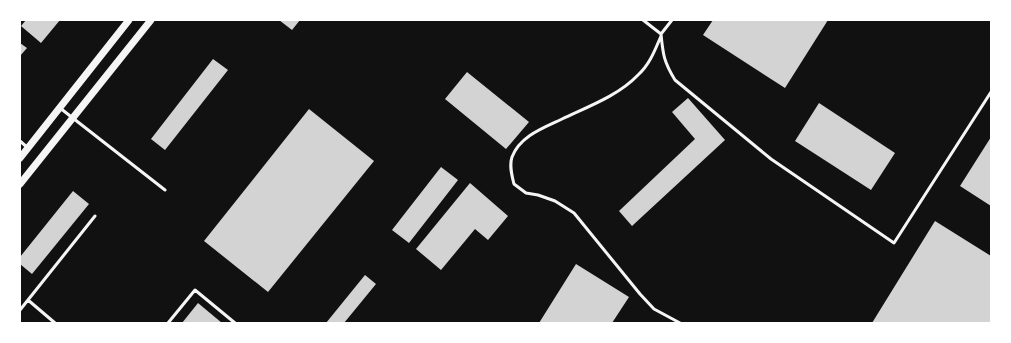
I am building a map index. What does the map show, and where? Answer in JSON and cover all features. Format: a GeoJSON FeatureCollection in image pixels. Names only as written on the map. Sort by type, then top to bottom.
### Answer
{"type":"FeatureCollection","features":[{"type":"Feature","properties":{"kind":"street"},"geometry":{"type":"LineString","coordinates":[[20,158],[129,20]]}},
{"type":"Feature","properties":{"kind":"street"},"geometry":{"type":"LineString","coordinates":[[20,184],[151,20]]}},
{"type":"Feature","properties":{"kind":"lane"},"geometry":{"type":"LineString","coordinates":[[643,20],[661,34],[663,54],[667,67],[675,80],[771,160],[894,243],[991,92]]}},
{"type":"Feature","properties":{"kind":"lane"},"geometry":{"type":"LineString","coordinates":[[672,20],[661,34],[650,62],[638,76],[625,86],[604,98],[542,128],[531,135],[521,144],[512,158],[511,170],[514,184],[526,193],[538,195],[555,201],[574,213],[654,309],[680,323]]}},
{"type":"Feature","properties":{"kind":"lane"},"geometry":{"type":"LineString","coordinates":[[60,108],[165,190]]}},
{"type":"Feature","properties":{"kind":"lane"},"geometry":{"type":"LineString","coordinates":[[20,141],[28,148]]}},
{"type":"Feature","properties":{"kind":"lane"},"geometry":{"type":"LineString","coordinates":[[20,310],[95,216]]}},
{"type":"Feature","properties":{"kind":"lane"},"geometry":{"type":"LineString","coordinates":[[168,323],[195,290],[235,323]]}},
{"type":"Feature","properties":{"kind":"lane"},"geometry":{"type":"LineString","coordinates":[[28,300],[55,323]]}},
{"type":"Feature","properties":{"kind":"building"},"geometry":{"type":"Polygon","coordinates":[[[26,20],[60,20],[41,43],[21,26],[26,20]]]}},
{"type":"Feature","properties":{"kind":"building"},"geometry":{"type":"Polygon","coordinates":[[[279,20],[300,20],[292,30],[279,20]]]}},
{"type":"Feature","properties":{"kind":"building"},"geometry":{"type":"Polygon","coordinates":[[[713,20],[828,20],[785,88],[703,35],[713,20]]]}},
{"type":"Feature","properties":{"kind":"building"},"geometry":{"type":"Polygon","coordinates":[[[20,43],[27,48],[20,56],[20,43]]]}},
{"type":"Feature","properties":{"kind":"building"},"geometry":{"type":"Polygon","coordinates":[[[213,59],[228,70],[165,150],[151,139],[213,59]]]}},
{"type":"Feature","properties":{"kind":"building"},"geometry":{"type":"Polygon","coordinates":[[[467,72],[529,122],[506,149],[445,99],[467,72]]]}},
{"type":"Feature","properties":{"kind":"building"},"geometry":{"type":"Polygon","coordinates":[[[688,98],[725,140],[632,226],[619,211],[695,139],[672,112],[688,98]]]}},
{"type":"Feature","properties":{"kind":"building"},"geometry":{"type":"Polygon","coordinates":[[[819,103],[895,153],[871,190],[795,141],[819,103]]]}},
{"type":"Feature","properties":{"kind":"building"},"geometry":{"type":"Polygon","coordinates":[[[309,109],[374,161],[268,292],[204,241],[309,109]]]}},
{"type":"Feature","properties":{"kind":"building"},"geometry":{"type":"Polygon","coordinates":[[[991,137],[991,206],[960,186],[991,137]]]}},
{"type":"Feature","properties":{"kind":"building"},"geometry":{"type":"Polygon","coordinates":[[[441,167],[458,180],[409,243],[392,230],[441,167]]]}},
{"type":"Feature","properties":{"kind":"building"},"geometry":{"type":"Polygon","coordinates":[[[470,183],[508,216],[488,240],[475,229],[441,270],[416,249],[470,183]]]}},
{"type":"Feature","properties":{"kind":"building"},"geometry":{"type":"Polygon","coordinates":[[[73,191],[89,204],[32,274],[20,264],[20,257],[73,191]]]}},
{"type":"Feature","properties":{"kind":"building"},"geometry":{"type":"Polygon","coordinates":[[[935,221],[991,256],[991,323],[872,323],[935,221]]]}},
{"type":"Feature","properties":{"kind":"building"},"geometry":{"type":"Polygon","coordinates":[[[576,264],[629,297],[612,323],[539,323],[576,264]]]}},
{"type":"Feature","properties":{"kind":"building"},"geometry":{"type":"Polygon","coordinates":[[[365,275],[376,284],[344,323],[326,323],[365,275]]]}},
{"type":"Feature","properties":{"kind":"building"},"geometry":{"type":"Polygon","coordinates":[[[198,303],[222,323],[182,323],[198,303]]]}}]}
